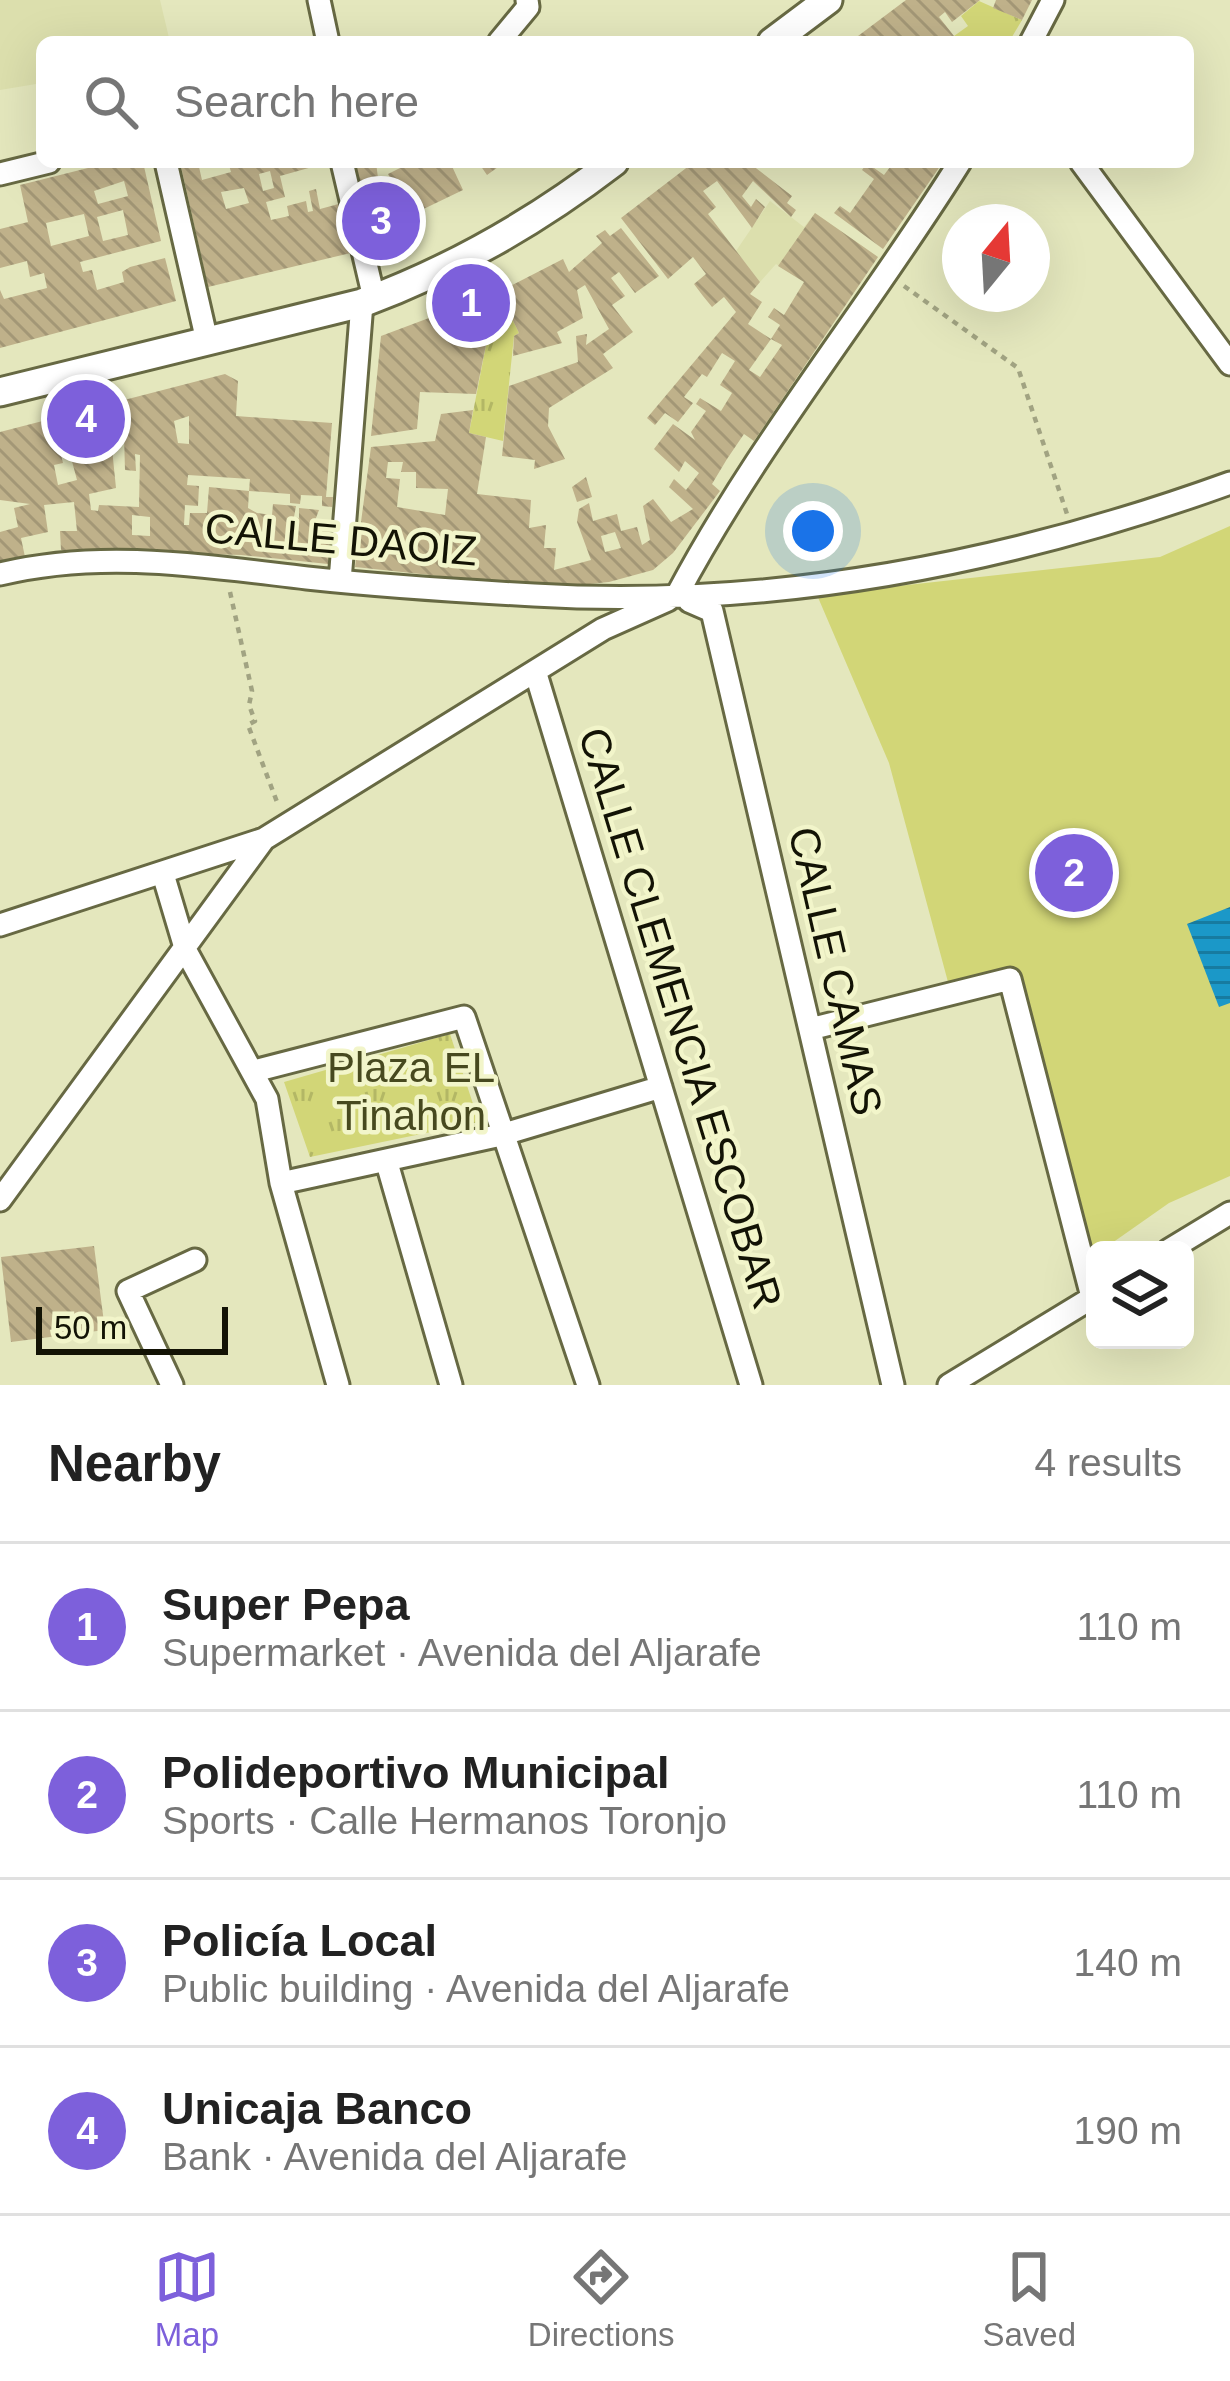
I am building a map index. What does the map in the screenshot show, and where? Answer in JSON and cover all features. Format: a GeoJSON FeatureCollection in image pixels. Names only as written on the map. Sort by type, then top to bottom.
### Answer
{"type":"FeatureCollection","features":[{"type":"Feature","properties":{"kind":"main road"},"geometry":{"type":"LineString","coordinates":[[780,36],[828,0]]}},
{"type":"Feature","properties":{"kind":"main road"},"geometry":{"type":"LineString","coordinates":[[0,392],[368,301],[419,282],[547,213],[606,168]]}},
{"type":"Feature","properties":{"kind":"street"},"geometry":{"type":"LineString","coordinates":[[319,0],[327,36]]}},
{"type":"Feature","properties":{"kind":"street"},"geometry":{"type":"LineString","coordinates":[[1034,36],[1053,0]]}},
{"type":"Feature","properties":{"kind":"street"},"geometry":{"type":"LineString","coordinates":[[503,36],[527,3]]}},
{"type":"Feature","properties":{"kind":"street"},"geometry":{"type":"LineString","coordinates":[[0,174],[36,165]]}},
{"type":"Feature","properties":{"kind":"street"},"geometry":{"type":"LineString","coordinates":[[167,168],[207,341]]}},
{"type":"Feature","properties":{"kind":"street"},"geometry":{"type":"LineString","coordinates":[[340,581],[368,301],[343,168]]}},
{"type":"Feature","properties":{"kind":"street"},"geometry":{"type":"LineString","coordinates":[[0,926],[264,839],[603,629],[677,596],[706,540],[890,275],[956,168]]}},
{"type":"Feature","properties":{"kind":"street"},"geometry":{"type":"LineString","coordinates":[[1086,168],[1230,364]]}},
{"type":"Feature","properties":{"kind":"street","name":"CALLE DAOIZ"},"geometry":{"type":"LineString","coordinates":[[0,574],[53,561],[136,560],[539,596],[732,597],[871,580],[1074,532],[1230,483]]}},
{"type":"Feature","properties":{"kind":"street","name":"CALLE CAMAS"},"geometry":{"type":"LineString","coordinates":[[677,596],[712,611],[893,1385]]}},
{"type":"Feature","properties":{"kind":"street","name":"CALLE CLEMENCIA ESCOBAR"},"geometry":{"type":"LineString","coordinates":[[536,674],[751,1385]]}},
{"type":"Feature","properties":{"kind":"street"},"geometry":{"type":"LineString","coordinates":[[0,1200],[264,839]]}},
{"type":"Feature","properties":{"kind":"street"},"geometry":{"type":"LineString","coordinates":[[163,874],[186,951],[267,1100],[281,1183],[338,1385]]}},
{"type":"Feature","properties":{"kind":"street"},"geometry":{"type":"LineString","coordinates":[[810,1029],[1010,979],[1086,1266]]}},
{"type":"Feature","properties":{"kind":"street"},"geometry":{"type":"LineString","coordinates":[[254,1071],[464,1017],[588,1385]]}},
{"type":"Feature","properties":{"kind":"street"},"geometry":{"type":"LineString","coordinates":[[281,1183],[501,1135],[662,1087]]}},
{"type":"Feature","properties":{"kind":"street"},"geometry":{"type":"LineString","coordinates":[[387,1163],[452,1385]]}},
{"type":"Feature","properties":{"kind":"street"},"geometry":{"type":"LineString","coordinates":[[1184,1241],[1230,1213]]}},
{"type":"Feature","properties":{"kind":"street"},"geometry":{"type":"LineString","coordinates":[[172,1385],[128,1292],[195,1260]]}},
{"type":"Feature","properties":{"kind":"street"},"geometry":{"type":"LineString","coordinates":[[950,1385],[1086,1301]]}},
{"type":"Feature","properties":{"kind":"path"},"geometry":{"type":"LineString","coordinates":[[890,275],[1018,368],[1074,532]]}},
{"type":"Feature","properties":{"kind":"path"},"geometry":{"type":"LineString","coordinates":[[226,569],[251,691],[255,721],[248,724],[272,791]]}},
{"type":"Feature","properties":{"kind":"shaded area"},"geometry":{"type":"Polygon","coordinates":[[[0,0],[160,0],[169,36],[36,36],[36,84],[0,90],[0,0]]]}},
{"type":"Feature","properties":{"kind":"shaded area"},"geometry":{"type":"Polygon","coordinates":[[[770,201],[804,227],[815,213],[878,257],[843,307],[776,264],[760,282],[736,251],[770,201]]]}},
{"type":"Feature","properties":{"kind":"green space"},"geometry":{"type":"Polygon","coordinates":[[[979,1],[1022,20],[1013,36],[954,36],[968,26],[961,16],[979,1]]]}},
{"type":"Feature","properties":{"kind":"green space"},"geometry":{"type":"Polygon","coordinates":[[[499,292],[519,333],[514,336],[503,441],[469,433],[488,335],[483,323],[493,318],[485,297],[499,292]]]}},
{"type":"Feature","properties":{"kind":"green space"},"geometry":{"type":"Polygon","coordinates":[[[1230,526],[1230,1176],[1169,1203],[1115,1241],[1086,1241],[1086,1261],[1075,1269],[1003,993],[948,982],[889,763],[817,595],[1160,557],[1230,526]]]}},
{"type":"Feature","properties":{"kind":"green space","name":"Plaza EL Tinahon"},"geometry":{"type":"Polygon","coordinates":[[[450,1034],[479,1122],[310,1157],[284,1082],[450,1034]]]}},
{"type":"Feature","properties":{"kind":"water"},"geometry":{"type":"Polygon","coordinates":[[[1230,907],[1230,1003],[1219,1007],[1187,924],[1230,907]]]}},
{"type":"Feature","properties":{"kind":"building"},"geometry":{"type":"Polygon","coordinates":[[[906,0],[980,0],[952,22],[945,12],[939,17],[954,36],[858,36],[906,0]]]}},
{"type":"Feature","properties":{"kind":"building"},"geometry":{"type":"Polygon","coordinates":[[[996,0],[1032,0],[1022,20],[993,8],[996,0]]]}},
{"type":"Feature","properties":{"kind":"building"},"geometry":{"type":"Polygon","coordinates":[[[88,168],[144,168],[161,241],[80,262],[83,272],[92,270],[97,290],[124,282],[122,272],[130,267],[165,258],[176,301],[0,348],[0,290],[4,299],[47,288],[44,273],[30,277],[27,261],[0,268],[0,229],[28,222],[20,185],[88,168]],[[124,181],[94,191],[98,204],[128,196],[124,181]],[[123,210],[97,217],[103,241],[128,235],[123,210]],[[84,214],[46,223],[51,246],[89,236],[84,214]]]}},
{"type":"Feature","properties":{"kind":"building"},"geometry":{"type":"Polygon","coordinates":[[[181,168],[199,168],[202,180],[231,172],[230,168],[309,168],[280,176],[285,197],[266,202],[271,220],[289,216],[287,206],[306,201],[308,212],[313,211],[309,191],[316,189],[320,209],[346,202],[359,251],[208,287],[181,168]],[[270,171],[259,174],[263,191],[274,188],[270,171]],[[244,188],[221,192],[226,209],[249,203],[244,188]]]}},
{"type":"Feature","properties":{"kind":"building"},"geometry":{"type":"Polygon","coordinates":[[[350,168],[377,168],[382,211],[387,210],[394,239],[369,247],[350,168]]]}},
{"type":"Feature","properties":{"kind":"building"},"geometry":{"type":"Polygon","coordinates":[[[400,168],[453,168],[463,190],[409,216],[388,174],[400,168]]]}},
{"type":"Feature","properties":{"kind":"building"},"geometry":{"type":"Polygon","coordinates":[[[686,168],[756,168],[792,196],[787,203],[796,210],[791,217],[753,181],[742,196],[751,207],[756,199],[765,207],[752,228],[717,181],[703,191],[716,207],[708,214],[760,282],[750,294],[762,302],[748,324],[771,339],[780,325],[768,317],[774,308],[784,315],[804,282],[778,266],[815,213],[878,257],[754,441],[744,434],[727,459],[712,484],[720,491],[673,553],[653,570],[609,582],[552,588],[355,567],[371,447],[435,441],[441,414],[473,410],[469,433],[486,437],[477,494],[531,500],[529,528],[546,525],[544,548],[556,548],[554,570],[591,560],[577,522],[579,509],[589,503],[593,521],[617,514],[621,531],[637,527],[642,545],[650,540],[643,506],[653,499],[671,522],[693,509],[669,487],[674,479],[686,490],[699,473],[685,461],[679,472],[654,449],[673,424],[695,440],[691,432],[706,411],[696,404],[700,398],[721,411],[732,393],[720,385],[735,361],[722,353],[707,377],[702,374],[684,397],[693,403],[678,422],[665,413],[655,425],[647,418],[736,312],[724,297],[712,307],[703,296],[694,284],[706,274],[693,257],[668,279],[621,218],[686,168]],[[771,339],[749,370],[760,377],[782,345],[771,339]],[[388,462],[386,478],[400,479],[397,507],[445,515],[448,489],[416,488],[416,472],[401,472],[403,462],[388,462]],[[615,532],[601,536],[605,552],[621,548],[615,532]]]}},
{"type":"Feature","properties":{"kind":"building"},"geometry":{"type":"Polygon","coordinates":[[[863,168],[884,175],[889,168],[939,168],[883,249],[834,213],[840,206],[850,213],[874,179],[863,168]]]}},
{"type":"Feature","properties":{"kind":"building"},"geometry":{"type":"Polygon","coordinates":[[[621,228],[659,276],[635,293],[619,272],[611,278],[625,296],[612,305],[633,332],[603,354],[613,368],[549,408],[548,426],[565,459],[534,469],[535,460],[502,456],[509,386],[578,362],[576,336],[587,334],[586,345],[609,329],[585,285],[577,290],[583,318],[557,332],[562,343],[513,356],[514,336],[519,333],[499,292],[563,259],[569,272],[602,243],[596,236],[605,230],[610,236],[621,228]]]}},
{"type":"Feature","properties":{"kind":"building"},"geometry":{"type":"Polygon","coordinates":[[[485,297],[493,318],[483,323],[488,335],[476,394],[420,392],[417,429],[371,436],[381,336],[485,297]]]}},
{"type":"Feature","properties":{"kind":"building"},"geometry":{"type":"Polygon","coordinates":[[[225,374],[238,381],[236,416],[332,423],[326,497],[333,497],[332,507],[322,506],[322,496],[301,495],[300,504],[290,503],[290,494],[249,491],[248,508],[272,515],[273,504],[296,506],[294,517],[299,518],[299,508],[319,510],[311,531],[320,532],[320,523],[331,524],[328,564],[241,555],[61,550],[60,531],[77,531],[74,502],[44,505],[48,532],[21,538],[25,557],[0,564],[0,532],[18,527],[14,508],[30,504],[0,500],[0,432],[225,374]],[[189,416],[174,421],[178,443],[189,444],[189,416]],[[124,436],[111,439],[116,488],[89,494],[91,510],[98,511],[99,505],[139,507],[140,455],[135,454],[136,471],[125,470],[124,436]],[[69,450],[60,451],[63,463],[54,465],[58,485],[77,480],[69,450]],[[188,475],[187,485],[199,486],[198,506],[185,505],[184,525],[189,525],[190,513],[207,513],[209,487],[249,491],[250,479],[188,475]],[[132,515],[132,535],[150,536],[150,517],[132,515]]]}},
{"type":"Feature","properties":{"kind":"building"},"geometry":{"type":"Polygon","coordinates":[[[586,477],[592,497],[577,502],[572,487],[586,477]]]}},
{"type":"Feature","properties":{"kind":"building"},"geometry":{"type":"Polygon","coordinates":[[[94,1246],[105,1330],[11,1342],[1,1257],[94,1246]]]}},
{"type":"Feature","properties":{"kind":"place","name":"Policía Local"},"geometry":{"type":"Point","coordinates":[381,221]}},
{"type":"Feature","properties":{"kind":"place","name":"Super Pepa"},"geometry":{"type":"Point","coordinates":[471,303]}},
{"type":"Feature","properties":{"kind":"place","name":"Unicaja Banco"},"geometry":{"type":"Point","coordinates":[86,419]}},
{"type":"Feature","properties":{"kind":"place","name":"Polideportivo Municipal"},"geometry":{"type":"Point","coordinates":[1074,873]}}]}
